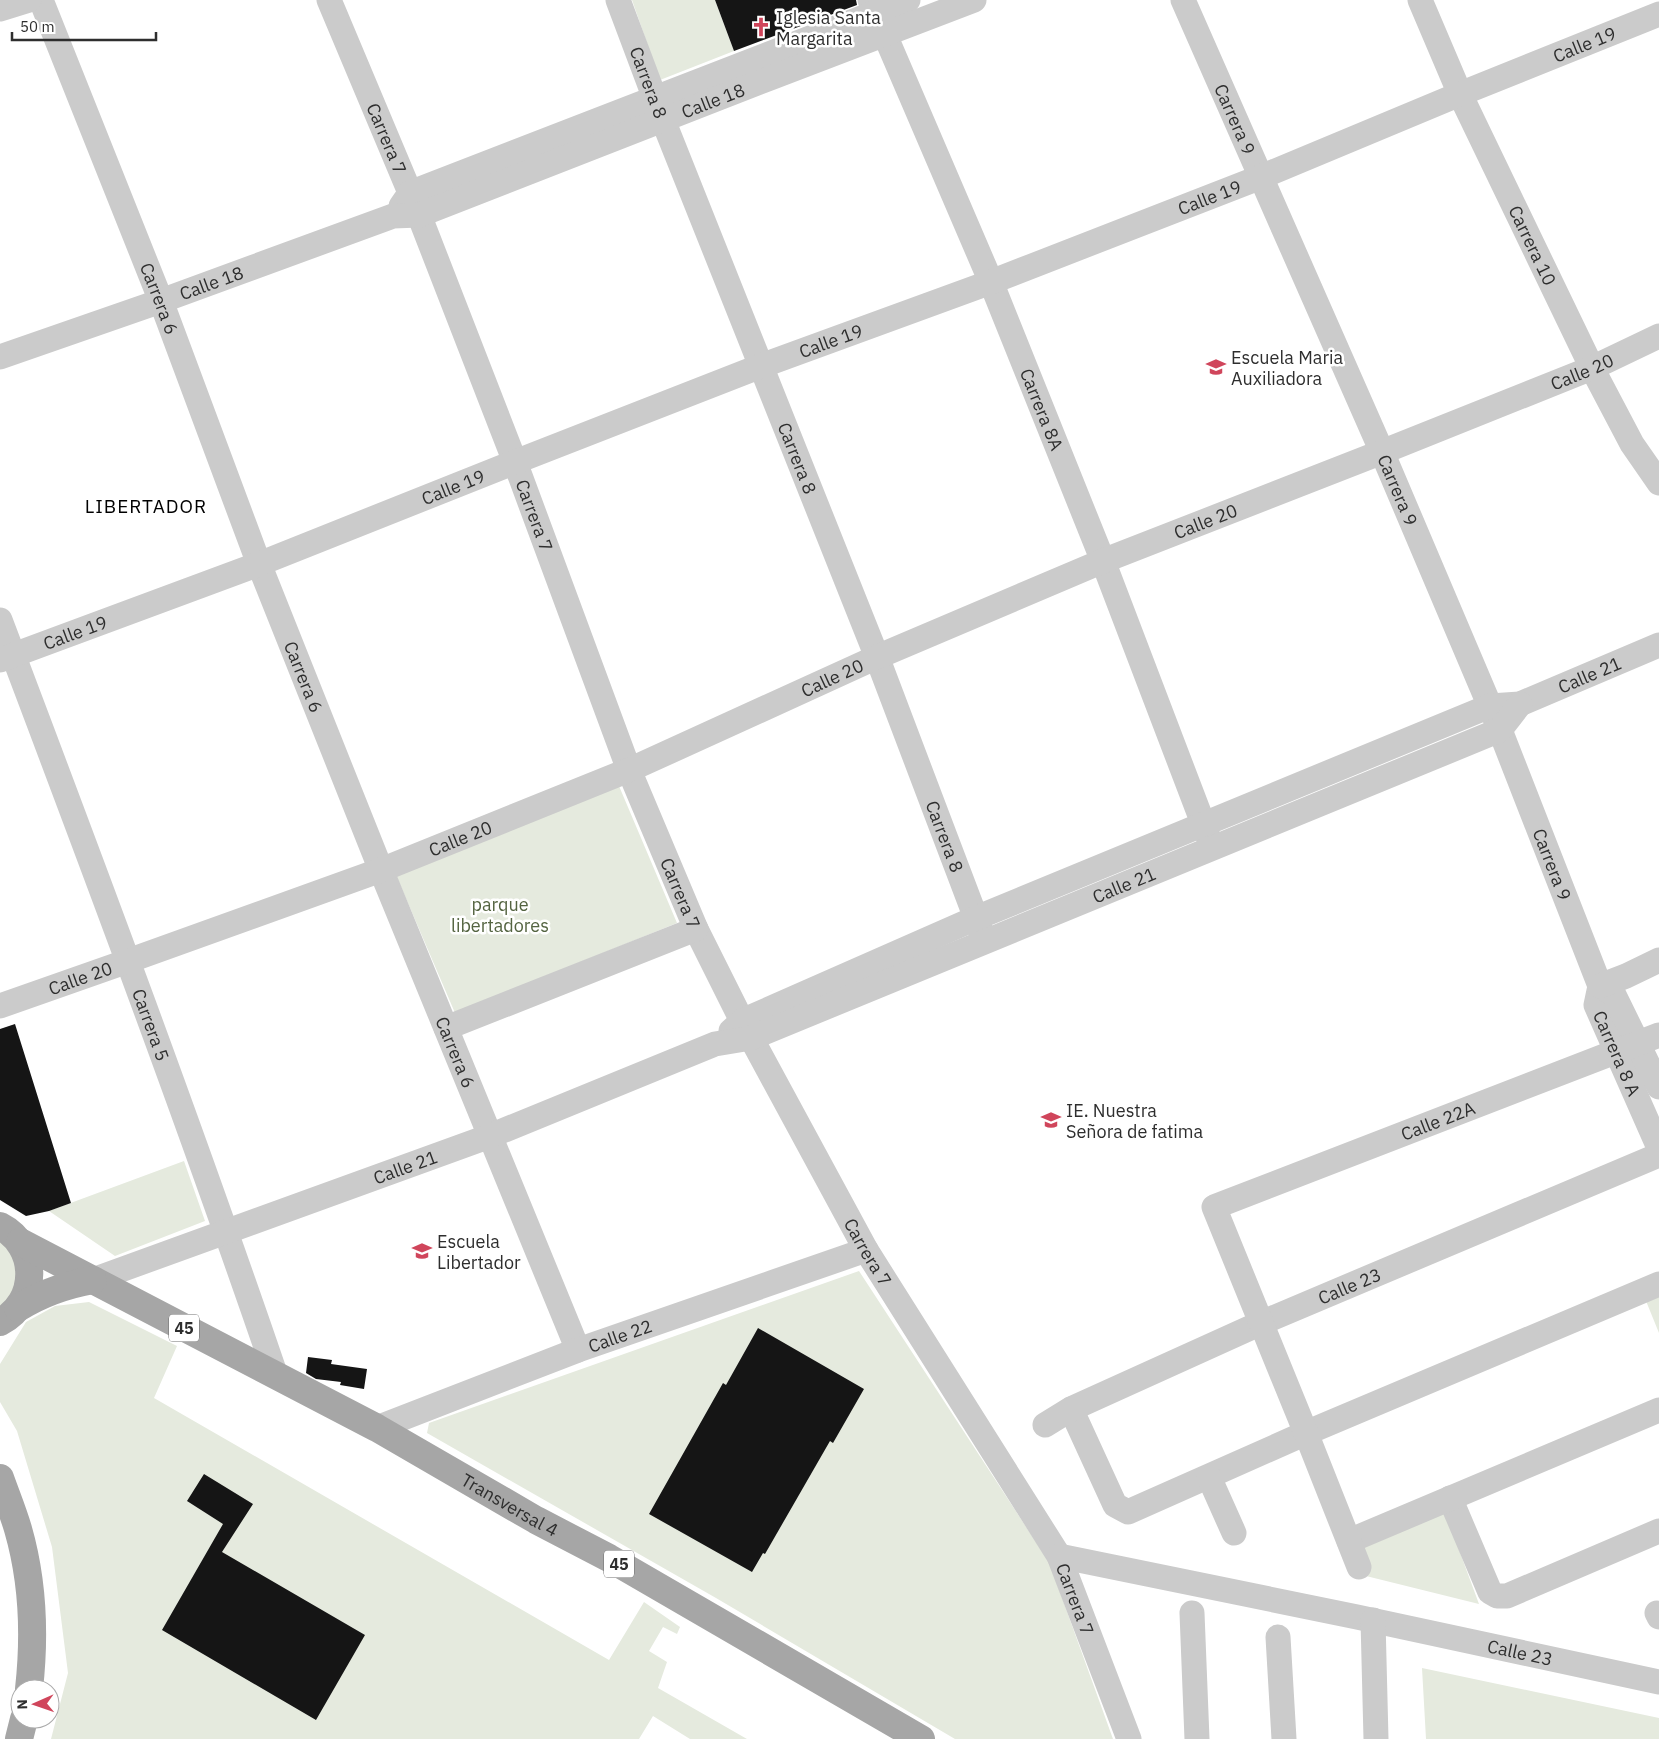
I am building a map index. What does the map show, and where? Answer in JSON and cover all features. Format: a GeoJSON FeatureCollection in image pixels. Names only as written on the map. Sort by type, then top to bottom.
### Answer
{"type":"FeatureCollection","features":[{"type":"Feature","properties":{"kind":"main road","name":"45"},"geometry":{"type":"LineString","coordinates":[[10,1234],[93,1280]]}},
{"type":"Feature","properties":{"kind":"main road","name":"45"},"geometry":{"type":"LineString","coordinates":[[9,1315],[29,1287],[30,1276],[26,1252],[10,1234]]}},
{"type":"Feature","properties":{"kind":"main road","name":"45"},"geometry":{"type":"LineString","coordinates":[[9,1315],[54,1289],[93,1280]]}},
{"type":"Feature","properties":{"kind":"main road","name":"Transversal 4"},"geometry":{"type":"LineString","coordinates":[[93,1280],[377,1428],[536,1520],[608,1558],[921,1739]]}},
{"type":"Feature","properties":{"kind":"main road"},"geometry":{"type":"LineString","coordinates":[[0,1478],[18,1528],[27,1567],[33,1615],[30,1679]]}},
{"type":"Feature","properties":{"kind":"street"},"geometry":{"type":"LineString","coordinates":[[0,10],[29,0]]}},
{"type":"Feature","properties":{"kind":"street","name":"Carrera 6"},"geometry":{"type":"LineString","coordinates":[[41,0],[161,301],[259,564],[381,870],[578,1350]]}},
{"type":"Feature","properties":{"kind":"street","name":"Carrera 7"},"geometry":{"type":"LineString","coordinates":[[329,0],[415,204],[515,462],[629,770],[696,929],[747,1029],[866,1250],[1059,1556],[1129,1739]]}},
{"type":"Feature","properties":{"kind":"street","name":"Carrera 8"},"geometry":{"type":"LineString","coordinates":[[618,0],[658,109],[877,657],[980,929]]}},
{"type":"Feature","properties":{"kind":"street","name":"Calle 18"},"geometry":{"type":"LineString","coordinates":[[766,67],[872,6],[908,0]]}},
{"type":"Feature","properties":{"kind":"street","name":"Calle 18"},"geometry":{"type":"LineString","coordinates":[[0,357],[161,301],[393,216],[415,204],[766,67],[884,35],[974,0]]}},
{"type":"Feature","properties":{"kind":"street","name":"Carrera 9"},"geometry":{"type":"LineString","coordinates":[[1183,0],[1382,452],[1490,706],[1600,986]]}},
{"type":"Feature","properties":{"kind":"street","name":"Carrera 10"},"geometry":{"type":"LineString","coordinates":[[1420,0],[1460,94],[1592,368],[1632,444],[1659,483]]}},
{"type":"Feature","properties":{"kind":"street","name":"Carrera 8A"},"geometry":{"type":"LineString","coordinates":[[872,6],[991,282],[1103,561],[1213,846]]}},
{"type":"Feature","properties":{"kind":"street","name":"Calle 19"},"geometry":{"type":"LineString","coordinates":[[7,657],[259,564],[761,366],[991,282],[1261,177],[1659,14]]}},
{"type":"Feature","properties":{"kind":"street","name":"Calle 20"},"geometry":{"type":"LineString","coordinates":[[0,1006],[381,870],[629,770],[877,657],[1103,561],[1592,368],[1659,336]]}},
{"type":"Feature","properties":{"kind":"street","name":"Carrera 5"},"geometry":{"type":"LineString","coordinates":[[0,620],[7,657],[128,961],[227,1233],[276,1376]]}},
{"type":"Feature","properties":{"kind":"street","name":"Calle 21"},"geometry":{"type":"LineString","coordinates":[[93,1280],[227,1233],[490,1136],[715,1044],[980,929],[1203,823],[1490,706],[1520,704],[1659,646]]}},
{"type":"Feature","properties":{"kind":"street","name":"Calle 21"},"geometry":{"type":"LineString","coordinates":[[980,929],[1213,846],[1500,730],[1520,704]]}},
{"type":"Feature","properties":{"kind":"street"},"geometry":{"type":"LineString","coordinates":[[446,1028],[696,929]]}},
{"type":"Feature","properties":{"kind":"street"},"geometry":{"type":"LineString","coordinates":[[1600,986],[1659,960]]}},
{"type":"Feature","properties":{"kind":"street","name":"Carrera 8 A"},"geometry":{"type":"LineString","coordinates":[[1600,986],[1614,995],[1659,1088]]}},
{"type":"Feature","properties":{"kind":"street","name":"Carrera 8 A"},"geometry":{"type":"LineString","coordinates":[[1638,1043],[1659,1148]]}},
{"type":"Feature","properties":{"kind":"street","name":"Calle 22A"},"geometry":{"type":"LineString","coordinates":[[1261,1322],[1214,1207],[1638,1043]]}},
{"type":"Feature","properties":{"kind":"street","name":"Calle 23"},"geometry":{"type":"LineString","coordinates":[[1045,1425],[1071,1409],[1261,1322],[1659,1155]]}},
{"type":"Feature","properties":{"kind":"street","name":"Calle 22"},"geometry":{"type":"LineString","coordinates":[[377,1428],[578,1350],[866,1250]]}},
{"type":"Feature","properties":{"kind":"street"},"geometry":{"type":"LineString","coordinates":[[1071,1409],[1114,1505],[1128,1512],[1306,1433],[1659,1284]]}},
{"type":"Feature","properties":{"kind":"street"},"geometry":{"type":"LineString","coordinates":[[1261,1322],[1358,1567]]}},
{"type":"Feature","properties":{"kind":"street"},"geometry":{"type":"LineString","coordinates":[[1349,1541],[1659,1410]]}},
{"type":"Feature","properties":{"kind":"street"},"geometry":{"type":"LineString","coordinates":[[1209,1476],[1234,1533]]}},
{"type":"Feature","properties":{"kind":"street"},"geometry":{"type":"LineString","coordinates":[[1450,1498],[1490,1592],[1498,1596],[1507,1596],[1659,1531]]}},
{"type":"Feature","properties":{"kind":"street","name":"Calle 23"},"geometry":{"type":"LineString","coordinates":[[1059,1556],[1373,1620],[1659,1682]]}},
{"type":"Feature","properties":{"kind":"street"},"geometry":{"type":"LineString","coordinates":[[1192,1613],[1197,1739]]}},
{"type":"Feature","properties":{"kind":"street"},"geometry":{"type":"LineString","coordinates":[[1373,1620],[1376,1739]]}},
{"type":"Feature","properties":{"kind":"street"},"geometry":{"type":"LineString","coordinates":[[1278,1636],[1284,1739]]}},
{"type":"Feature","properties":{"kind":"green space"},"geometry":{"type":"Polygon","coordinates":[[[632,0],[715,0],[734,51],[660,80],[632,0]]]}},
{"type":"Feature","properties":{"kind":"green space","name":"parque libertadores"},"geometry":{"type":"Polygon","coordinates":[[[619,786],[677,923],[455,1013],[396,875],[619,786]]]}},
{"type":"Feature","properties":{"kind":"green space"},"geometry":{"type":"Polygon","coordinates":[[[184,1161],[205,1221],[115,1256],[49,1211],[184,1161]]]}},
{"type":"Feature","properties":{"kind":"green space"},"geometry":{"type":"Polygon","coordinates":[[[0,1231],[27,1273],[0,1312],[0,1231]]]}},
{"type":"Feature","properties":{"kind":"green space"},"geometry":{"type":"Polygon","coordinates":[[[859,1271],[1049,1562],[1113,1739],[955,1739],[716,1598],[427,1433],[429,1423],[859,1271]]]}},
{"type":"Feature","properties":{"kind":"green space"},"geometry":{"type":"Polygon","coordinates":[[[1659,1295],[1659,1333],[1646,1301],[1659,1295]]]}},
{"type":"Feature","properties":{"kind":"green space"},"geometry":{"type":"Polygon","coordinates":[[[89,1302],[177,1346],[154,1398],[609,1660],[644,1602],[680,1627],[677,1634],[663,1627],[649,1651],[667,1662],[658,1688],[747,1739],[690,1739],[653,1716],[639,1739],[51,1739],[54,1729],[60,1729],[60,1704],[68,1673],[52,1547],[17,1431],[0,1402],[0,1364],[26,1322],[55,1306],[89,1302]]]}},
{"type":"Feature","properties":{"kind":"green space"},"geometry":{"type":"Polygon","coordinates":[[[1445,1512],[1479,1604],[1366,1576],[1356,1547],[1445,1512]]]}},
{"type":"Feature","properties":{"kind":"green space"},"geometry":{"type":"Polygon","coordinates":[[[1422,1668],[1659,1718],[1659,1739],[1426,1739],[1422,1668]]]}},
{"type":"Feature","properties":{"kind":"building","name":"Iglesia Santa Margarita"},"geometry":{"type":"Polygon","coordinates":[[[715,0],[856,0],[857,5],[734,51],[715,0]]]}},
{"type":"Feature","properties":{"kind":"building"},"geometry":{"type":"Polygon","coordinates":[[[15,1024],[71,1203],[49,1211],[26,1216],[0,1200],[0,1029],[15,1024]]]}},
{"type":"Feature","properties":{"kind":"building"},"geometry":{"type":"Polygon","coordinates":[[[758,1328],[864,1389],[833,1443],[830,1441],[765,1554],[763,1553],[752,1572],[649,1514],[723,1383],[726,1385],[758,1328]]]}},
{"type":"Feature","properties":{"kind":"building"},"geometry":{"type":"Polygon","coordinates":[[[308,1357],[332,1360],[331,1364],[367,1369],[364,1389],[340,1385],[341,1382],[316,1379],[306,1373],[308,1357]]]}},
{"type":"Feature","properties":{"kind":"building"},"geometry":{"type":"Polygon","coordinates":[[[204,1474],[253,1504],[222,1552],[365,1635],[316,1720],[162,1630],[223,1524],[187,1501],[204,1474]]]}},
{"type":"Feature","properties":{"kind":"place","name":"Iglesia Santa Margarita"},"geometry":{"type":"Point","coordinates":[761,27]}},
{"type":"Feature","properties":{"kind":"place","name":"Escuela Maria Auxiliadora"},"geometry":{"type":"Point","coordinates":[1216,367]}},
{"type":"Feature","properties":{"kind":"place","name":"IE. Nuestra Señora de fatima"},"geometry":{"type":"Point","coordinates":[1051,1120]}},
{"type":"Feature","properties":{"kind":"place","name":"Escuela Libertador"},"geometry":{"type":"Point","coordinates":[422,1251]}},
{"type":"Feature","properties":{"kind":"district","name":"LIBERTADOR"},"geometry":{"type":"Point","coordinates":[146,506]}}]}
